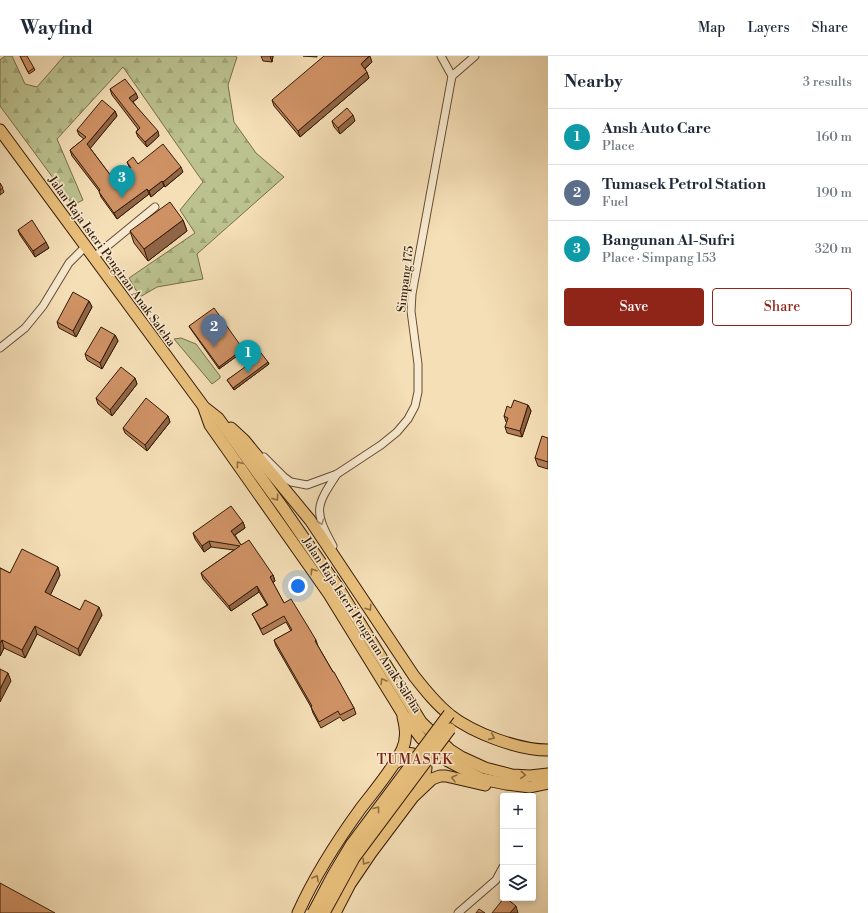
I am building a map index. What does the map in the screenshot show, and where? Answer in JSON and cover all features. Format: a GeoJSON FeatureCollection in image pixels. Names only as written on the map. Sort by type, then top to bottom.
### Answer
{"type":"FeatureCollection","features":[{"type":"Feature","properties":{"kind":"main road","name":"Jalan Raja Isteri Pengiran Anak Saleha"},"geometry":{"type":"LineString","coordinates":[[0,130],[204,407],[220,421],[337,586],[421,722],[450,750],[466,760],[485,768],[512,775],[530,776],[548,774]]}},
{"type":"Feature","properties":{"kind":"main road","name":"Jalan Raja Isteri Pengiran Anak Saleha"},"geometry":{"type":"LineString","coordinates":[[204,407],[210,425],[329,594],[403,714],[421,738],[448,761],[482,779],[529,791],[548,783]]}},
{"type":"Feature","properties":{"kind":"main road"},"geometry":{"type":"LineString","coordinates":[[220,421],[234,429],[310,520],[414,676],[431,697],[453,717],[495,739],[519,746],[548,750]]}},
{"type":"Feature","properties":{"kind":"main road"},"geometry":{"type":"LineString","coordinates":[[298,913],[306,895],[336,843],[402,750],[406,729],[403,714]]}},
{"type":"Feature","properties":{"kind":"main road"},"geometry":{"type":"LineString","coordinates":[[313,913],[332,875],[351,845],[453,717]]}},
{"type":"Feature","properties":{"kind":"main road"},"geometry":{"type":"LineString","coordinates":[[324,913],[340,882],[363,846],[453,717]]}},
{"type":"Feature","properties":{"kind":"main road"},"geometry":{"type":"LineString","coordinates":[[335,913],[350,884],[413,797],[425,776],[426,767],[421,759],[415,754],[409,754],[403,755],[388,771]]}},
{"type":"Feature","properties":{"kind":"main road"},"geometry":{"type":"LineString","coordinates":[[413,797],[432,779],[440,776],[489,786],[506,784]]}},
{"type":"Feature","properties":{"kind":"street"},"geometry":{"type":"LineString","coordinates":[[441,56],[452,76],[475,56]]}},
{"type":"Feature","properties":{"kind":"street","name":"Simpang 175"},"geometry":{"type":"LineString","coordinates":[[244,440],[291,482],[307,485],[337,474],[398,432],[408,419],[418,392],[419,378],[411,311],[412,294],[452,76]]}},
{"type":"Feature","properties":{"kind":"street"},"geometry":{"type":"LineString","coordinates":[[94,256],[156,207]]}},
{"type":"Feature","properties":{"kind":"street"},"geometry":{"type":"LineString","coordinates":[[0,348],[25,328],[44,306],[68,264],[86,246]]}},
{"type":"Feature","properties":{"kind":"street","name":"Simpang 175"},"geometry":{"type":"LineString","coordinates":[[337,474],[321,499],[319,516],[322,526],[347,575]]}},
{"type":"Feature","properties":{"kind":"street"},"geometry":{"type":"LineString","coordinates":[[462,912],[496,880],[500,873]]}},
{"type":"Feature","properties":{"kind":"green space"},"geometry":{"type":"Polygon","coordinates":[[[5,56],[12,56],[25,84],[37,87],[64,56],[235,56],[237,57],[228,85],[234,122],[256,153],[284,177],[197,254],[203,279],[157,287],[140,297],[129,278],[195,233],[180,210],[203,182],[123,67],[57,139],[83,200],[73,205],[0,106],[0,60],[5,56]]]}},
{"type":"Feature","properties":{"kind":"green space"},"geometry":{"type":"Polygon","coordinates":[[[181,338],[196,344],[220,378],[212,384],[174,339],[181,338]]]}},
{"type":"Feature","properties":{"kind":"building"},"geometry":{"type":"Polygon","coordinates":[[[20,56],[27,56],[34,68],[28,72],[20,56]]]}},
{"type":"Feature","properties":{"kind":"building"},"geometry":{"type":"Polygon","coordinates":[[[324,56],[369,56],[361,64],[367,72],[298,131],[272,100],[324,56]]]}},
{"type":"Feature","properties":{"kind":"building"},"geometry":{"type":"Polygon","coordinates":[[[125,79],[136,93],[129,98],[158,131],[145,142],[136,132],[140,128],[110,89],[125,79]]]}},
{"type":"Feature","properties":{"kind":"building"},"geometry":{"type":"Polygon","coordinates":[[[102,100],[115,111],[87,144],[114,180],[131,168],[127,162],[133,157],[138,164],[163,144],[181,167],[163,182],[162,181],[149,191],[147,189],[114,213],[99,192],[100,190],[70,150],[86,137],[77,130],[102,100]]]}},
{"type":"Feature","properties":{"kind":"building"},"geometry":{"type":"Polygon","coordinates":[[[347,108],[353,115],[338,128],[332,121],[347,108]]]}},
{"type":"Feature","properties":{"kind":"building"},"geometry":{"type":"Polygon","coordinates":[[[0,183],[3,188],[0,190],[0,183]]]}},
{"type":"Feature","properties":{"kind":"building"},"geometry":{"type":"Polygon","coordinates":[[[170,202],[183,220],[144,249],[130,231],[170,202]]]}},
{"type":"Feature","properties":{"kind":"building"},"geometry":{"type":"Polygon","coordinates":[[[32,220],[46,242],[33,251],[18,230],[32,220]]]}},
{"type":"Feature","properties":{"kind":"building"},"geometry":{"type":"Polygon","coordinates":[[[73,292],[89,301],[73,331],[57,322],[73,292]]]}},
{"type":"Feature","properties":{"kind":"building"},"geometry":{"type":"Polygon","coordinates":[[[214,308],[243,349],[219,367],[189,326],[214,308]]]}},
{"type":"Feature","properties":{"kind":"building"},"geometry":{"type":"Polygon","coordinates":[[[101,327],[115,335],[100,363],[85,354],[101,327]]]}},
{"type":"Feature","properties":{"kind":"building"},"geometry":{"type":"Polygon","coordinates":[[[254,344],[268,362],[233,388],[227,380],[256,359],[248,349],[254,344]]]}},
{"type":"Feature","properties":{"kind":"building"},"geometry":{"type":"Polygon","coordinates":[[[121,367],[135,378],[110,410],[96,398],[121,367]]]}},
{"type":"Feature","properties":{"kind":"building"},"geometry":{"type":"Polygon","coordinates":[[[146,398],[168,416],[145,445],[123,428],[146,398]]]}},
{"type":"Feature","properties":{"kind":"building"},"geometry":{"type":"Polygon","coordinates":[[[514,400],[528,405],[520,431],[505,427],[508,418],[504,416],[507,406],[511,408],[514,400]]]}},
{"type":"Feature","properties":{"kind":"building"},"geometry":{"type":"Polygon","coordinates":[[[542,436],[548,438],[548,462],[535,458],[542,436]]]}},
{"type":"Feature","properties":{"kind":"building"},"geometry":{"type":"Polygon","coordinates":[[[231,506],[243,522],[231,531],[241,545],[249,540],[273,575],[270,577],[284,603],[291,599],[354,708],[340,715],[338,711],[319,722],[311,707],[312,706],[274,640],[292,630],[284,616],[261,629],[252,614],[268,605],[257,586],[229,606],[201,573],[240,546],[209,541],[202,546],[193,533],[231,506]]]}},
{"type":"Feature","properties":{"kind":"building"},"geometry":{"type":"Polygon","coordinates":[[[22,549],[58,567],[45,592],[80,610],[85,600],[99,607],[78,649],[35,626],[22,650],[2,640],[0,643],[0,568],[10,573],[22,549]]]}},
{"type":"Feature","properties":{"kind":"building"},"geometry":{"type":"Polygon","coordinates":[[[0,669],[8,673],[0,689],[0,669]]]}},
{"type":"Feature","properties":{"kind":"building"},"geometry":{"type":"Polygon","coordinates":[[[0,883],[55,913],[0,913],[0,883]]]}},
{"type":"Feature","properties":{"kind":"building"},"geometry":{"type":"Polygon","coordinates":[[[502,901],[510,901],[516,906],[510,913],[492,913],[502,901]]]}},
{"type":"Feature","properties":{"kind":"building"},"geometry":{"type":"Polygon","coordinates":[[[479,909],[485,913],[476,913],[479,909]]]}},
{"type":"Feature","properties":{"kind":"place","name":"Bangunan Al-Sufri"},"geometry":{"type":"Point","coordinates":[122,198]}},
{"type":"Feature","properties":{"kind":"place","name":"Tumasek Petrol Station"},"geometry":{"type":"Point","coordinates":[214,347]}},
{"type":"Feature","properties":{"kind":"place","name":"Ansh Auto Care"},"geometry":{"type":"Point","coordinates":[248,373]}},
{"type":"Feature","properties":{"kind":"district","name":"TUMASEK"},"geometry":{"type":"Point","coordinates":[415,759]}}]}
